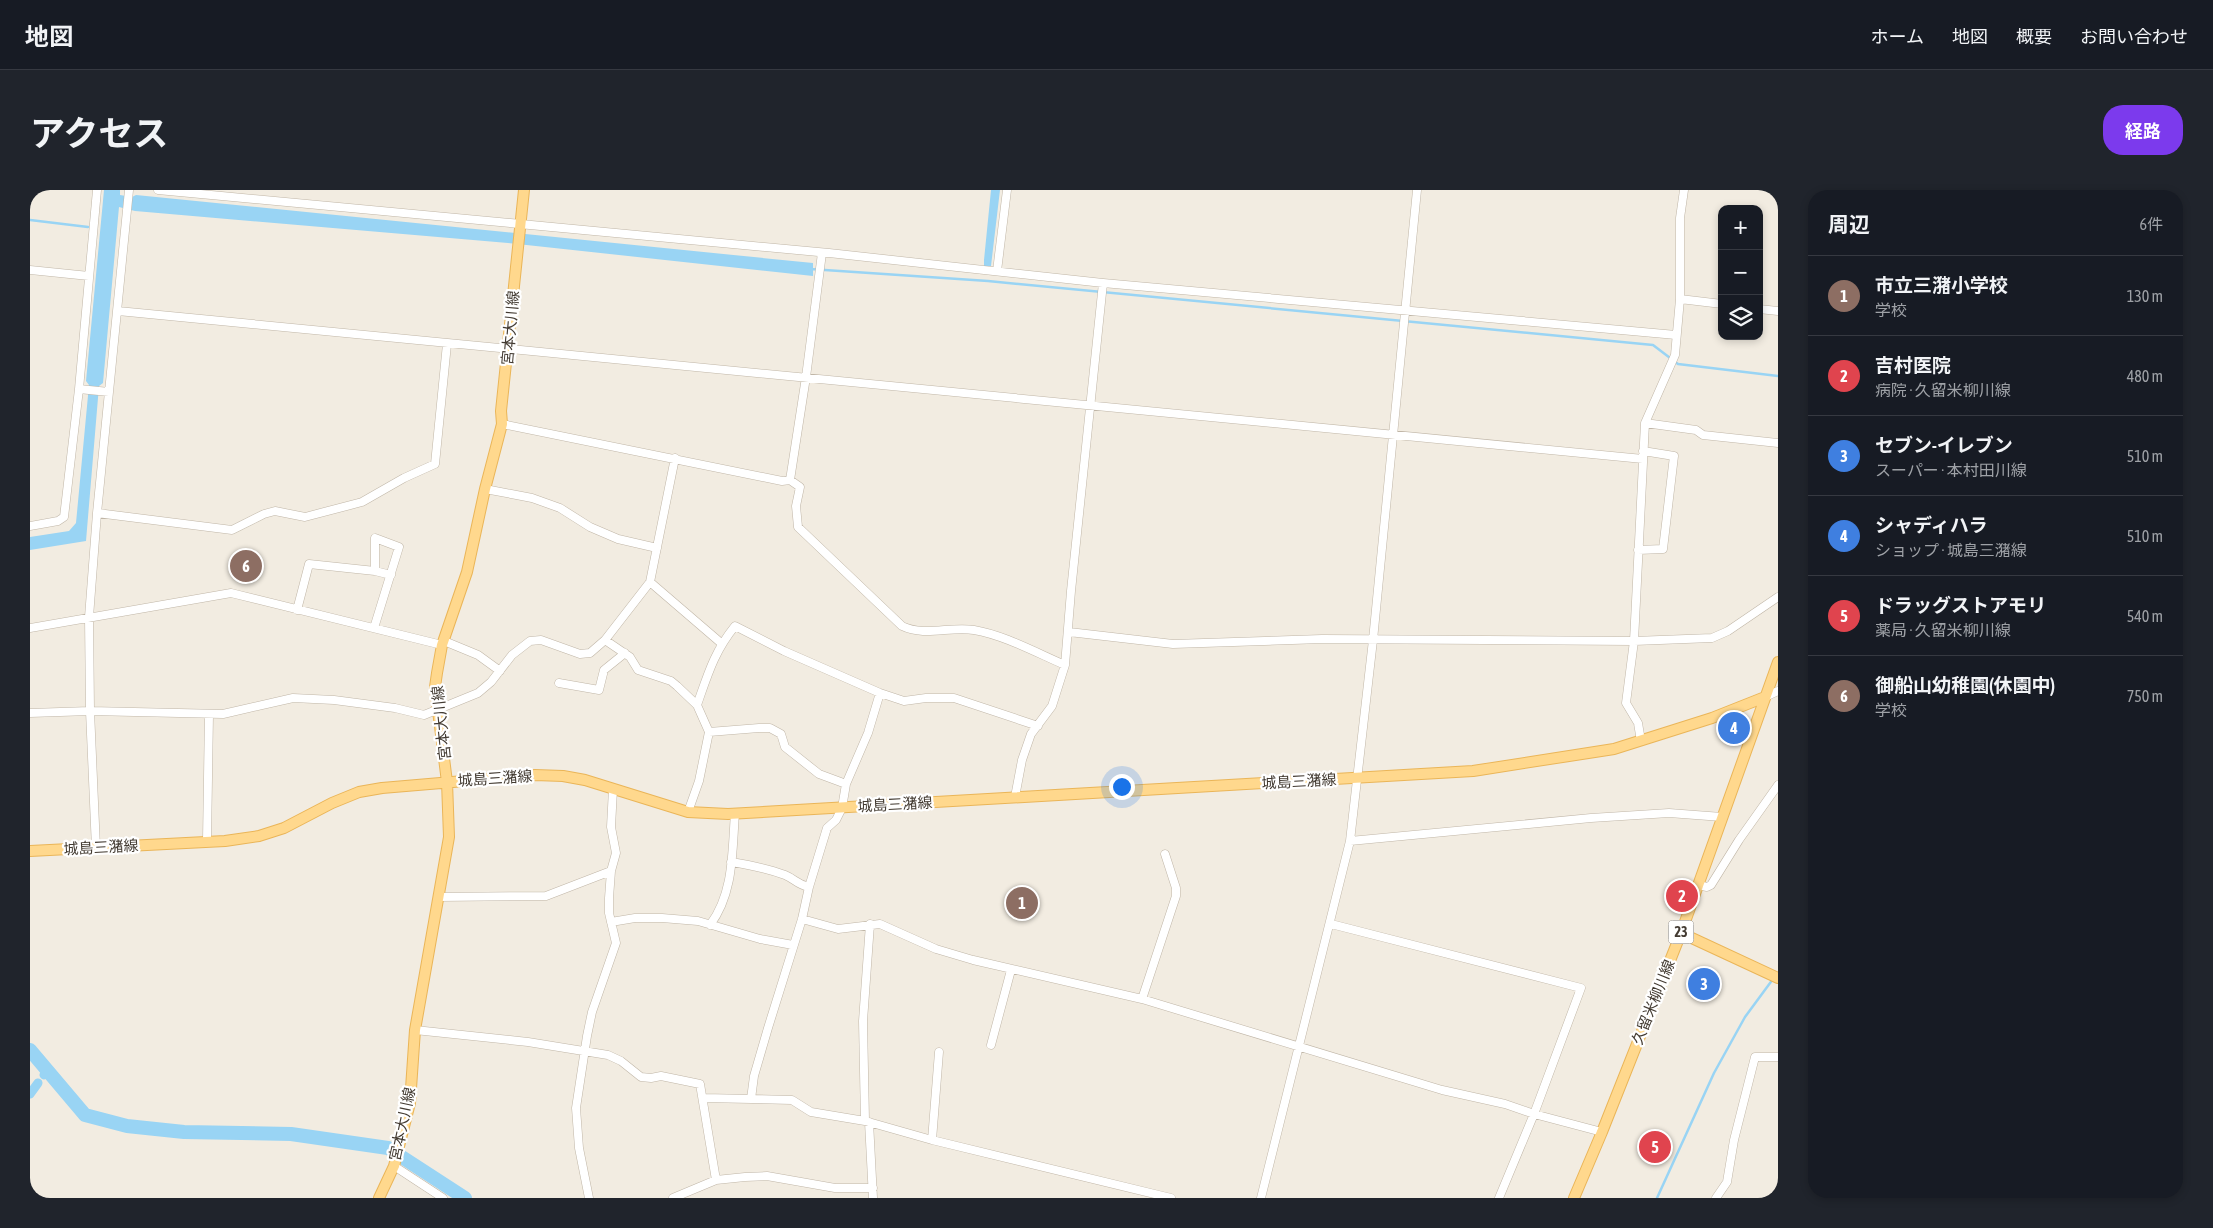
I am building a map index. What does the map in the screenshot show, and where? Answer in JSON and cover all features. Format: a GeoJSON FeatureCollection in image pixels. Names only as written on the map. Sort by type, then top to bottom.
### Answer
{"type":"FeatureCollection","features":[{"type":"Feature","properties":{"kind":"main road","name":"宮本大川線"},"geometry":{"type":"LineString","coordinates":[[379,1198],[395,1163],[410,1103],[415,1030],[449,837],[447,782],[435,687],[443,643],[468,572],[484,489],[502,424],[501,411],[524,190]]}},
{"type":"Feature","properties":{"kind":"main road","name":"久留米柳川線"},"geometry":{"type":"LineString","coordinates":[[1574,1198],[1681,933],[1778,662]]}},
{"type":"Feature","properties":{"kind":"main road","name":"城島三潴線"},"geometry":{"type":"LineString","coordinates":[[30,851],[207,841],[258,836],[284,828],[359,792],[382,788],[535,775],[563,776],[586,780],[688,812],[735,814],[1359,778],[1482,769],[1614,749],[1712,718],[1765,697]]}},
{"type":"Feature","properties":{"kind":"main road"},"geometry":{"type":"LineString","coordinates":[[1681,933],[1778,978]]}},
{"type":"Feature","properties":{"kind":"street"},"geometry":{"type":"LineString","coordinates":[[30,526],[58,521],[64,518],[82,389],[89,276],[97,190]]}},
{"type":"Feature","properties":{"kind":"street"},"geometry":{"type":"LineString","coordinates":[[158,190],[520,226],[822,253],[1103,282],[1676,335]]}},
{"type":"Feature","properties":{"kind":"street"},"geometry":{"type":"LineString","coordinates":[[994,270],[1007,190]]}},
{"type":"Feature","properties":{"kind":"street"},"geometry":{"type":"LineString","coordinates":[[1261,1198],[1331,924],[1350,841],[1359,778],[1417,190]]}},
{"type":"Feature","properties":{"kind":"street"},"geometry":{"type":"LineString","coordinates":[[1641,741],[1638,723],[1626,703],[1634,641],[1645,423],[1675,355],[1680,299],[1680,218],[1684,190]]}},
{"type":"Feature","properties":{"kind":"street"},"geometry":{"type":"LineString","coordinates":[[96,848],[90,712],[89,616],[105,392],[118,311],[129,192]]}},
{"type":"Feature","properties":{"kind":"street"},"geometry":{"type":"LineString","coordinates":[[790,480],[806,378],[822,253]]}},
{"type":"Feature","properties":{"kind":"street"},"geometry":{"type":"LineString","coordinates":[[30,270],[89,276]]}},
{"type":"Feature","properties":{"kind":"street"},"geometry":{"type":"LineString","coordinates":[[1015,797],[1022,760],[1031,734],[1052,706],[1065,665],[1103,282]]}},
{"type":"Feature","properties":{"kind":"street"},"geometry":{"type":"LineString","coordinates":[[1680,299],[1718,304]]}},
{"type":"Feature","properties":{"kind":"street"},"geometry":{"type":"LineString","coordinates":[[1763,309],[1778,311]]}},
{"type":"Feature","properties":{"kind":"street"},"geometry":{"type":"LineString","coordinates":[[118,311],[1393,435],[1674,456],[1663,549],[1638,550]]}},
{"type":"Feature","properties":{"kind":"street"},"geometry":{"type":"LineString","coordinates":[[97,513],[232,530],[264,514],[275,512],[305,517],[362,502],[404,478],[435,464],[447,344]]}},
{"type":"Feature","properties":{"kind":"street"},"geometry":{"type":"LineString","coordinates":[[82,389],[105,392]]}},
{"type":"Feature","properties":{"kind":"street"},"geometry":{"type":"LineString","coordinates":[[1645,423],[1696,430],[1703,435],[1778,443]]}},
{"type":"Feature","properties":{"kind":"street"},"geometry":{"type":"LineString","coordinates":[[502,424],[782,481],[790,480],[800,487],[796,506],[798,527],[902,626],[914,632],[972,629],[988,633],[1065,665]]}},
{"type":"Feature","properties":{"kind":"street"},"geometry":{"type":"LineString","coordinates":[[30,713],[223,714],[293,698],[334,700],[395,708],[424,715],[478,693],[492,682],[512,655],[530,641],[541,640],[580,654],[590,652],[605,640],[650,582],[675,458]]}},
{"type":"Feature","properties":{"kind":"street"},"geometry":{"type":"LineString","coordinates":[[484,489],[532,498],[560,508],[590,527],[618,539],[657,548]]}},
{"type":"Feature","properties":{"kind":"street"},"geometry":{"type":"LineString","coordinates":[[374,628],[399,547],[375,538],[375,571]]}},
{"type":"Feature","properties":{"kind":"street"},"geometry":{"type":"LineString","coordinates":[[297,610],[309,564],[375,571],[391,575]]}},
{"type":"Feature","properties":{"kind":"street"},"geometry":{"type":"LineString","coordinates":[[650,582],[721,642]]}},
{"type":"Feature","properties":{"kind":"street"},"geometry":{"type":"LineString","coordinates":[[30,628],[89,616],[231,593],[443,643],[478,655],[500,671]]}},
{"type":"Feature","properties":{"kind":"street"},"geometry":{"type":"LineString","coordinates":[[1069,632],[1173,644],[1322,639],[1634,641],[1712,638],[1728,631],[1778,597]]}},
{"type":"Feature","properties":{"kind":"street"},"geometry":{"type":"LineString","coordinates":[[697,705],[707,673],[721,642],[735,626],[784,651],[880,693],[904,701],[926,698],[954,698],[1038,726]]}},
{"type":"Feature","properties":{"kind":"street"},"geometry":{"type":"LineString","coordinates":[[605,640],[630,657],[638,670],[670,682],[697,705],[709,732],[698,781],[688,812]]}},
{"type":"Feature","properties":{"kind":"street"},"geometry":{"type":"LineString","coordinates":[[559,682],[599,690],[604,670],[625,653]]}},
{"type":"Feature","properties":{"kind":"street"},"geometry":{"type":"LineString","coordinates":[[1765,697],[1778,691]]}},
{"type":"Feature","properties":{"kind":"street"},"geometry":{"type":"LineString","coordinates":[[751,1099],[754,1076],[802,919],[809,887],[827,828],[836,820],[842,808],[846,784],[868,733],[880,693]]}},
{"type":"Feature","properties":{"kind":"street"},"geometry":{"type":"LineString","coordinates":[[207,841],[209,714]]}},
{"type":"Feature","properties":{"kind":"street"},"geometry":{"type":"LineString","coordinates":[[709,732],[770,728],[781,734],[784,747],[819,774],[846,784]]}},
{"type":"Feature","properties":{"kind":"street"},"geometry":{"type":"LineString","coordinates":[[1698,885],[1707,887],[1711,885],[1738,840],[1778,785]]}},
{"type":"Feature","properties":{"kind":"street"},"geometry":{"type":"LineString","coordinates":[[589,1198],[583,1174],[576,1108],[592,1012],[616,943],[611,922],[609,898],[611,871],[616,853],[611,827],[613,789]]}},
{"type":"Feature","properties":{"kind":"street"},"geometry":{"type":"LineString","coordinates":[[1350,841],[1669,813],[1722,817]]}},
{"type":"Feature","properties":{"kind":"street"},"geometry":{"type":"LineString","coordinates":[[710,925],[720,911],[724,899],[731,862],[735,814]]}},
{"type":"Feature","properties":{"kind":"street"},"geometry":{"type":"LineString","coordinates":[[1142,1000],[1176,896],[1176,888],[1165,854]]}},
{"type":"Feature","properties":{"kind":"street"},"geometry":{"type":"LineString","coordinates":[[731,862],[770,869],[790,877],[798,884],[809,887]]}},
{"type":"Feature","properties":{"kind":"street"},"geometry":{"type":"LineString","coordinates":[[438,897],[546,896],[611,871]]}},
{"type":"Feature","properties":{"kind":"street"},"geometry":{"type":"LineString","coordinates":[[611,922],[635,918],[698,921],[760,939],[793,945]]}},
{"type":"Feature","properties":{"kind":"street"},"geometry":{"type":"LineString","coordinates":[[802,919],[838,929],[880,924],[936,949],[1011,970],[1142,1000],[1442,1090],[1505,1104],[1534,1114],[1602,1132]]}},
{"type":"Feature","properties":{"kind":"street"},"geometry":{"type":"LineString","coordinates":[[870,924],[863,1021],[867,1122],[873,1198]]}},
{"type":"Feature","properties":{"kind":"street"},"geometry":{"type":"LineString","coordinates":[[1331,924],[1581,988],[1534,1114],[1499,1198]]}},
{"type":"Feature","properties":{"kind":"street"},"geometry":{"type":"LineString","coordinates":[[991,1045],[1011,970]]}},
{"type":"Feature","properties":{"kind":"street"},"geometry":{"type":"LineString","coordinates":[[415,1030],[528,1042],[608,1055],[621,1061],[641,1077],[661,1076],[700,1084],[716,1180]]}},
{"type":"Feature","properties":{"kind":"street"},"geometry":{"type":"LineString","coordinates":[[932,1140],[939,1052]]}},
{"type":"Feature","properties":{"kind":"street"},"geometry":{"type":"LineString","coordinates":[[1716,1198],[1727,1182],[1734,1140],[1755,1057],[1778,1057]]}},
{"type":"Feature","properties":{"kind":"street"},"geometry":{"type":"LineString","coordinates":[[703,1098],[792,1100],[811,1112],[867,1122],[932,1140],[1171,1198]]}},
{"type":"Feature","properties":{"kind":"street"},"geometry":{"type":"LineString","coordinates":[[395,1163],[444,1198]]}},
{"type":"Feature","properties":{"kind":"street"},"geometry":{"type":"LineString","coordinates":[[673,1198],[716,1180],[767,1176],[835,1188],[873,1188]]}},
{"type":"Feature","properties":{"kind":"water"},"geometry":{"type":"Polygon","coordinates":[[[104,190],[120,190],[120,195],[132,197],[136,195],[813,263],[813,276],[508,243],[135,211],[119,207],[103,383],[99,386],[86,541],[30,550],[30,537],[69,531],[76,523],[89,385],[86,381],[104,190]]]}},
{"type":"Feature","properties":{"kind":"water"},"geometry":{"type":"Polygon","coordinates":[[[991,190],[1000,190],[991,266],[984,266],[984,260],[991,190]]]}},
{"type":"Feature","properties":{"kind":"waterway"},"geometry":{"type":"LineString","coordinates":[[30,220],[88,227]]}},
{"type":"Feature","properties":{"kind":"waterway"},"geometry":{"type":"LineString","coordinates":[[810,269],[988,281],[1653,345],[1678,364],[1778,376]]}},
{"type":"Feature","properties":{"kind":"waterway"},"geometry":{"type":"LineString","coordinates":[[1657,1198],[1714,1073],[1745,1017],[1773,979]]}},
{"type":"Feature","properties":{"kind":"waterway"},"geometry":{"type":"LineString","coordinates":[[30,1050],[85,1115],[127,1126],[184,1132],[291,1134],[388,1148],[465,1198]]}},
{"type":"Feature","properties":{"kind":"waterway"},"geometry":{"type":"LineString","coordinates":[[44,1075],[47,1070]]}},
{"type":"Feature","properties":{"kind":"waterway"},"geometry":{"type":"LineString","coordinates":[[30,1094],[38,1083]]}},
{"type":"Feature","properties":{"kind":"place","name":"御船山幼稚園(休園中)"},"geometry":{"type":"Point","coordinates":[246,566]}},
{"type":"Feature","properties":{"kind":"place","name":"シャディハラ"},"geometry":{"type":"Point","coordinates":[1734,728]}},
{"type":"Feature","properties":{"kind":"place","name":"吉村医院"},"geometry":{"type":"Point","coordinates":[1682,896]}},
{"type":"Feature","properties":{"kind":"place","name":"市立三潴小学校"},"geometry":{"type":"Point","coordinates":[1022,903]}},
{"type":"Feature","properties":{"kind":"place","name":"セブン-イレブン"},"geometry":{"type":"Point","coordinates":[1704,984]}},
{"type":"Feature","properties":{"kind":"place","name":"ドラッグストアモリ"},"geometry":{"type":"Point","coordinates":[1655,1147]}}]}
